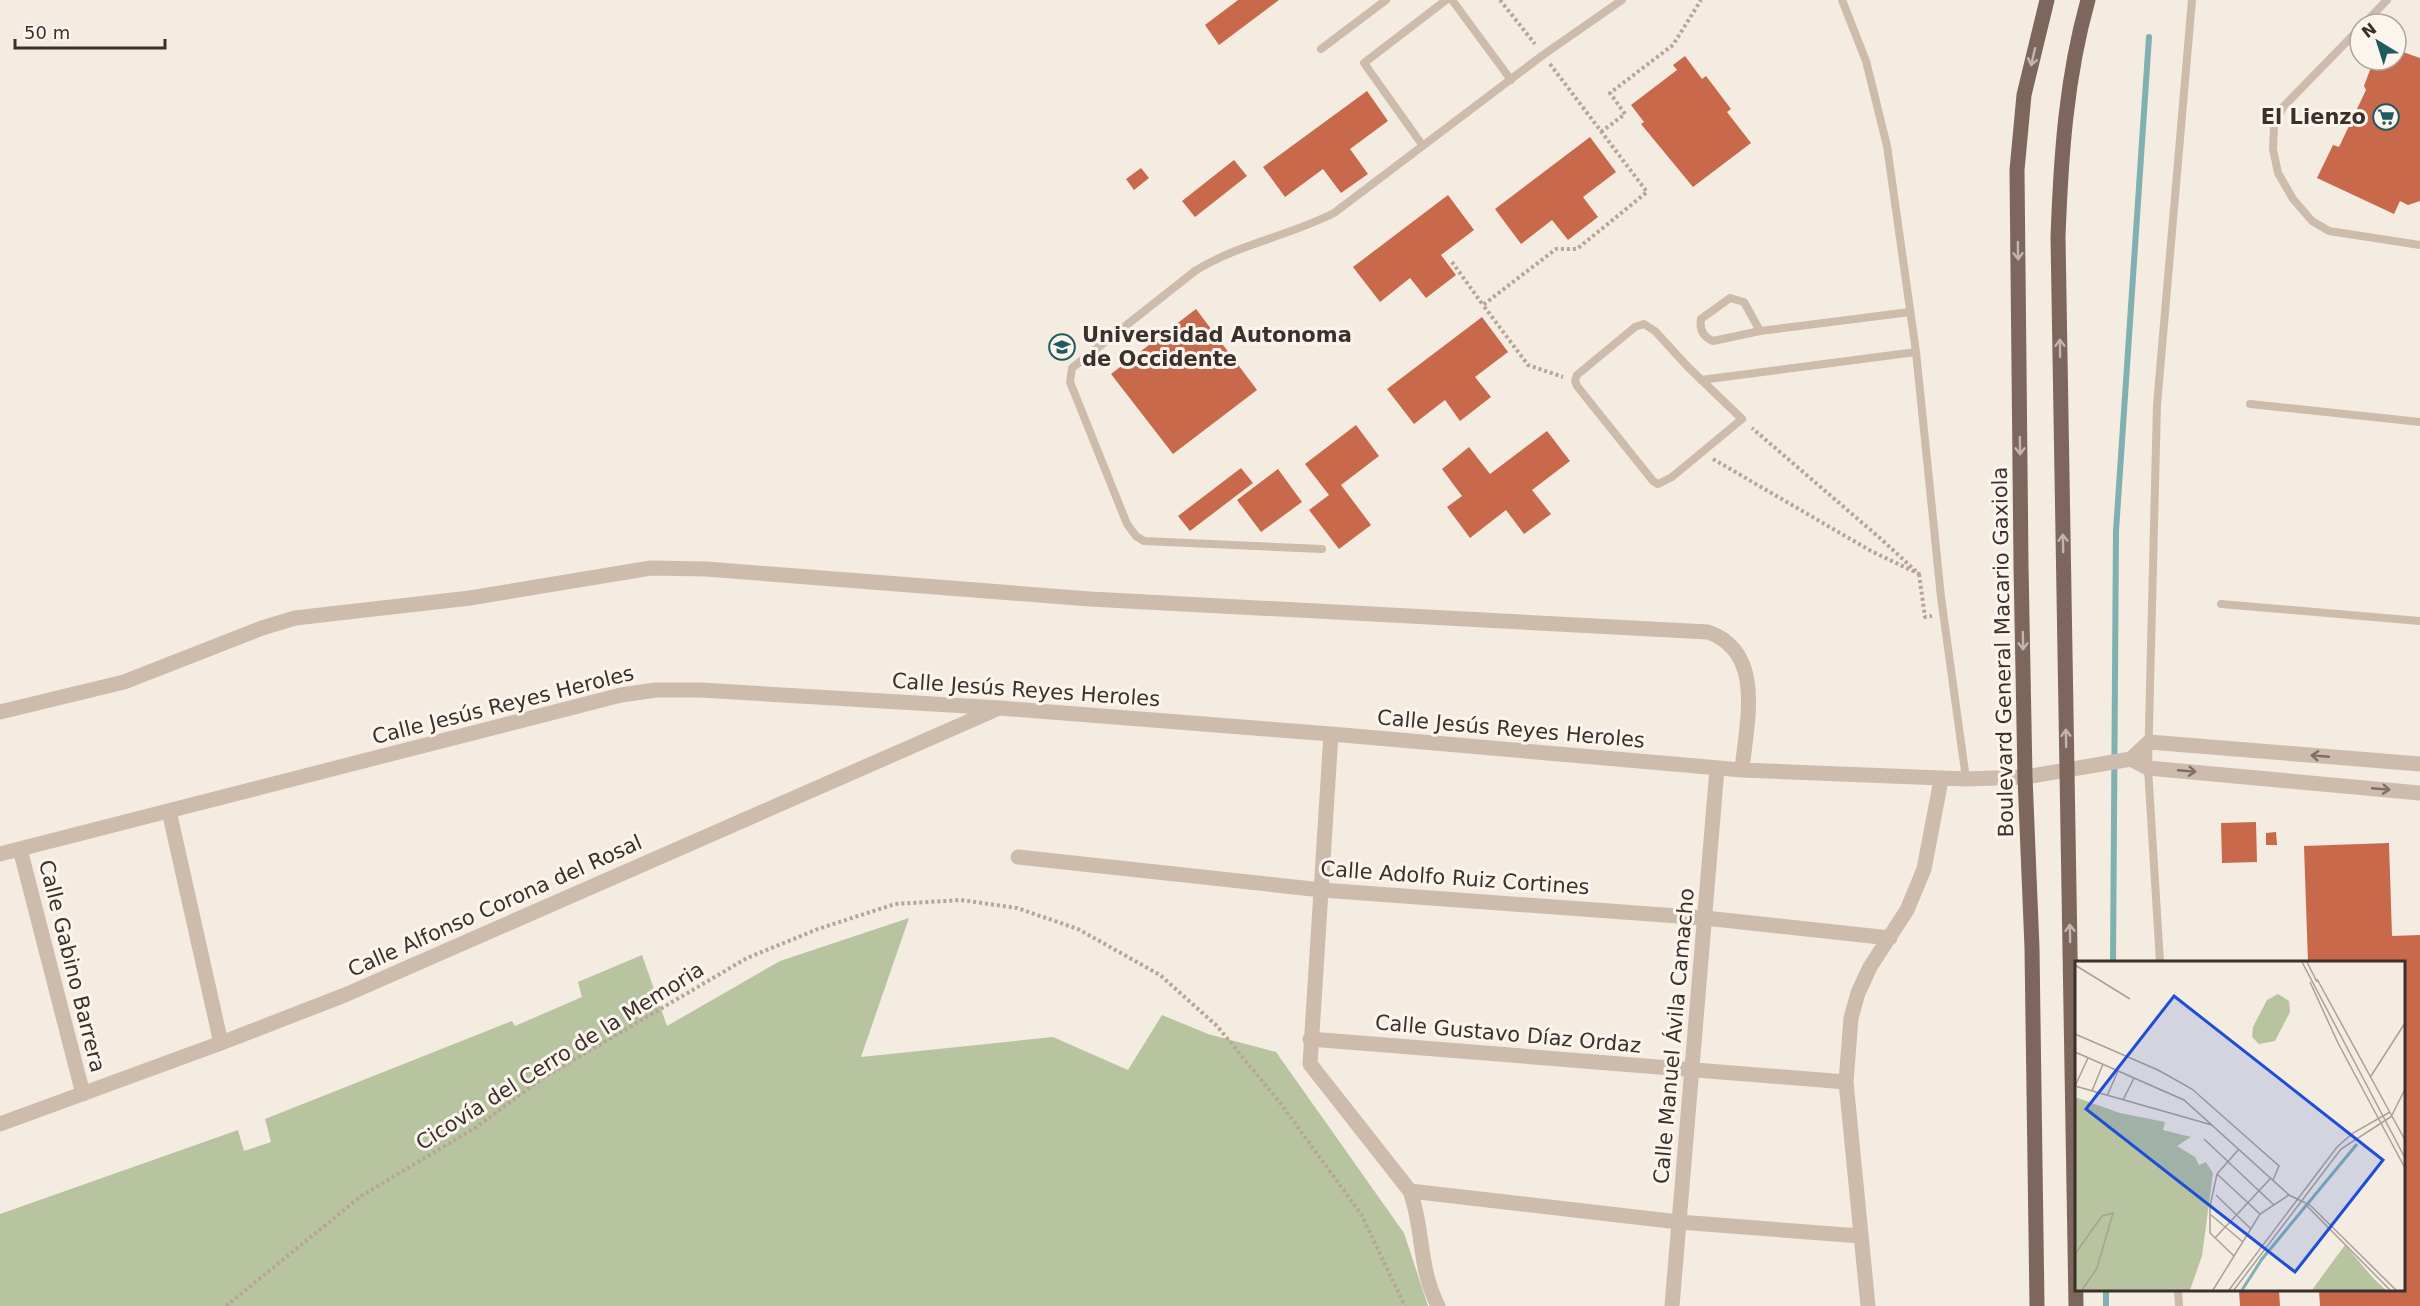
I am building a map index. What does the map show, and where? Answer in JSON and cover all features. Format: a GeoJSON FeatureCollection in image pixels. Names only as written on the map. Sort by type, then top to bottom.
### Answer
{"type":"FeatureCollection","features":[{"type":"Feature","properties":{"kind":"main road","name":"Boulevard General Macario Gaxiola"},"geometry":{"type":"LineString","coordinates":[[2037,1306],[2032,948],[2025,777],[2018,170],[2024,95],[2047,0]]}},
{"type":"Feature","properties":{"kind":"main road"},"geometry":{"type":"LineString","coordinates":[[2075,1246],[2058,237],[2061,161],[2068,90],[2088,0]]}},
{"type":"Feature","properties":{"kind":"main road"},"geometry":{"type":"LineString","coordinates":[[2076,1291],[2076,1306]]}},
{"type":"Feature","properties":{"kind":"street"},"geometry":{"type":"LineString","coordinates":[[0,712],[124,682],[252,632],[295,618],[470,598],[651,568],[706,569],[1090,598],[1708,632],[1723,637],[1732,646],[1744,667],[1749,686],[1742,771]]}},
{"type":"Feature","properties":{"kind":"street","name":"Calle Jesús Reyes Heroles"},"geometry":{"type":"LineString","coordinates":[[0,854],[621,695],[656,690],[711,690],[1000,708],[1331,734],[1742,771],[1941,780],[2025,777],[2128,760]]}},
{"type":"Feature","properties":{"kind":"street","name":"Calle Alfonso Corona del Rosal"},"geometry":{"type":"LineString","coordinates":[[0,1124],[221,1043],[356,990],[1000,708]]}},
{"type":"Feature","properties":{"kind":"street"},"geometry":{"type":"LineString","coordinates":[[1331,734],[1310,1064],[1410,1191],[1416,1208],[1422,1260],[1438,1306]]}},
{"type":"Feature","properties":{"kind":"street"},"geometry":{"type":"LineString","coordinates":[[2420,764],[2149,742],[2128,760],[2148,768],[2420,793]]}},
{"type":"Feature","properties":{"kind":"street","name":"Calle Manuel Ávila Camacho"},"geometry":{"type":"LineString","coordinates":[[1672,1306],[1717,769]]}},
{"type":"Feature","properties":{"kind":"street"},"geometry":{"type":"LineString","coordinates":[[1868,1306],[1846,1082],[1851,1018],[1858,993],[1870,967],[1907,910],[1923,868],[1941,780]]}},
{"type":"Feature","properties":{"kind":"street"},"geometry":{"type":"LineString","coordinates":[[169,811],[221,1043]]}},
{"type":"Feature","properties":{"kind":"street","name":"Calle Gabino Barrera"},"geometry":{"type":"LineString","coordinates":[[21,849],[83,1094]]}},
{"type":"Feature","properties":{"kind":"street","name":"Calle Adolfo Ruiz Cortines"},"geometry":{"type":"LineString","coordinates":[[1018,858],[1322,890],[1705,918],[1890,938]]}},
{"type":"Feature","properties":{"kind":"street","name":"Calle Gustavo Díaz Ordaz"},"geometry":{"type":"LineString","coordinates":[[1310,1039],[1846,1082]]}},
{"type":"Feature","properties":{"kind":"street"},"geometry":{"type":"LineString","coordinates":[[1410,1191],[1679,1222],[1860,1236]]}},
{"type":"Feature","properties":{"kind":"lane"},"geometry":{"type":"LineString","coordinates":[[1321,49],[1386,0]]}},
{"type":"Feature","properties":{"kind":"lane"},"geometry":{"type":"LineString","coordinates":[[1423,146],[1364,63],[1446,0]]}},
{"type":"Feature","properties":{"kind":"lane"},"geometry":{"type":"LineString","coordinates":[[1452,0],[1511,80]]}},
{"type":"Feature","properties":{"kind":"lane"},"geometry":{"type":"LineString","coordinates":[[1322,549],[1144,541],[1137,536],[1127,524],[1070,382],[1072,368],[1195,271],[1232,251],[1315,223],[1334,213],[1543,55],[1622,0]]}},
{"type":"Feature","properties":{"kind":"lane"},"geometry":{"type":"LineString","coordinates":[[1842,0],[1866,61],[1878,102],[1887,146],[1916,352],[1941,597],[1966,779]]}},
{"type":"Feature","properties":{"kind":"lane"},"geometry":{"type":"LineString","coordinates":[[2160,961],[2148,768],[2157,405],[2192,0]]}},
{"type":"Feature","properties":{"kind":"lane"},"geometry":{"type":"LineString","coordinates":[[2376,12],[2387,0]]}},
{"type":"Feature","properties":{"kind":"lane"},"geometry":{"type":"LineString","coordinates":[[2348,40],[2283,107],[2274,126],[2272,149],[2278,173],[2293,199],[2312,220],[2329,231],[2420,245]]}},
{"type":"Feature","properties":{"kind":"lane"},"geometry":{"type":"LineString","coordinates":[[1760,331],[1744,302],[1730,298],[1701,319],[1700,324],[1702,332],[1713,341],[1760,331],[1910,312]]}},
{"type":"Feature","properties":{"kind":"lane"},"geometry":{"type":"LineString","coordinates":[[1644,324],[1655,331],[1701,380],[1742,419],[1672,477],[1658,484],[1653,481],[1575,381],[1577,375],[1635,327],[1644,324]]}},
{"type":"Feature","properties":{"kind":"lane"},"geometry":{"type":"LineString","coordinates":[[1701,380],[1916,352]]}},
{"type":"Feature","properties":{"kind":"lane"},"geometry":{"type":"LineString","coordinates":[[2250,404],[2420,422]]}},
{"type":"Feature","properties":{"kind":"lane"},"geometry":{"type":"LineString","coordinates":[[2221,604],[2420,621]]}},
{"type":"Feature","properties":{"kind":"lane"},"geometry":{"type":"LineString","coordinates":[[2178,1291],[2179,1306]]}},
{"type":"Feature","properties":{"kind":"path"},"geometry":{"type":"LineString","coordinates":[[1484,305],[1556,249],[1577,249],[1647,192],[1500,0]]}},
{"type":"Feature","properties":{"kind":"path"},"geometry":{"type":"LineString","coordinates":[[1601,132],[1625,114],[1610,93],[1673,45],[1701,0]]}},
{"type":"Feature","properties":{"kind":"path"},"geometry":{"type":"LineString","coordinates":[[1452,262],[1528,365],[1575,381]]}},
{"type":"Feature","properties":{"kind":"path"},"geometry":{"type":"LineString","coordinates":[[1702,453],[1870,551],[1919,574],[1881,538],[1742,419]]}},
{"type":"Feature","properties":{"kind":"path","name":"Cicovía del Cerro de la Memoria"},"geometry":{"type":"LineString","coordinates":[[226,1306],[361,1196],[475,1128],[543,1078],[747,958],[818,929],[895,904],[961,900],[1017,908],[1078,929],[1160,975],[1217,1026],[1281,1104],[1361,1214],[1405,1306]]}},
{"type":"Feature","properties":{"kind":"green space"},"geometry":{"type":"Polygon","coordinates":[[[909,918],[861,1057],[1053,1037],[1128,1070],[1162,1015],[1208,1034],[1276,1052],[1404,1233],[1428,1306],[0,1306],[0,1214],[238,1130],[244,1151],[271,1142],[265,1119],[512,1021],[515,1026],[582,997],[578,982],[642,955],[667,1026],[780,961],[909,918]]]}},
{"type":"Feature","properties":{"kind":"building"},"geometry":{"type":"Polygon","coordinates":[[[1238,0],[1279,0],[1219,45],[1205,25],[1238,0]]]}},
{"type":"Feature","properties":{"kind":"building","name":"El Lienzo"},"geometry":{"type":"Polygon","coordinates":[[[2408,54],[2420,58],[2420,201],[2408,205],[2400,201],[2394,214],[2317,178],[2333,145],[2339,147],[2366,90],[2364,86],[2369,72],[2408,72],[2408,54]]]}},
{"type":"Feature","properties":{"kind":"building"},"geometry":{"type":"Polygon","coordinates":[[[1685,56],[1702,79],[1706,76],[1731,109],[1727,112],[1751,143],[1693,187],[1641,124],[1644,122],[1631,105],[1677,70],[1673,65],[1685,56]]]}},
{"type":"Feature","properties":{"kind":"building"},"geometry":{"type":"Polygon","coordinates":[[[1367,91],[1388,121],[1350,149],[1368,174],[1341,193],[1323,169],[1285,197],[1263,167],[1367,91]]]}},
{"type":"Feature","properties":{"kind":"building"},"geometry":{"type":"Polygon","coordinates":[[[1590,137],[1616,172],[1583,197],[1598,217],[1568,240],[1552,220],[1521,244],[1495,209],[1590,137]]]}},
{"type":"Feature","properties":{"kind":"building"},"geometry":{"type":"Polygon","coordinates":[[[1234,160],[1247,176],[1195,217],[1182,201],[1234,160]]]}},
{"type":"Feature","properties":{"kind":"building"},"geometry":{"type":"Polygon","coordinates":[[[1141,168],[1149,178],[1134,190],[1126,179],[1141,168]]]}},
{"type":"Feature","properties":{"kind":"building"},"geometry":{"type":"Polygon","coordinates":[[[1448,195],[1474,230],[1441,255],[1456,275],[1426,298],[1410,278],[1380,302],[1353,267],[1448,195]]]}},
{"type":"Feature","properties":{"kind":"building"},"geometry":{"type":"Polygon","coordinates":[[[1196,309],[1257,390],[1173,454],[1111,374],[1196,309]]]}},
{"type":"Feature","properties":{"kind":"building"},"geometry":{"type":"Polygon","coordinates":[[[1482,317],[1508,352],[1475,377],[1491,397],[1460,421],[1445,400],[1414,424],[1387,389],[1482,317]]]}},
{"type":"Feature","properties":{"kind":"building"},"geometry":{"type":"Polygon","coordinates":[[[1356,425],[1379,456],[1341,485],[1371,525],[1339,549],[1309,510],[1329,495],[1305,464],[1356,425]]]}},
{"type":"Feature","properties":{"kind":"building"},"geometry":{"type":"Polygon","coordinates":[[[1547,431],[1570,461],[1532,490],[1551,514],[1524,534],[1506,510],[1470,538],[1447,507],[1462,496],[1442,469],[1469,447],[1490,474],[1547,431]]]}},
{"type":"Feature","properties":{"kind":"building"},"geometry":{"type":"Polygon","coordinates":[[[1241,468],[1253,483],[1190,531],[1178,516],[1241,468]]]}},
{"type":"Feature","properties":{"kind":"building"},"geometry":{"type":"Polygon","coordinates":[[[1278,469],[1302,502],[1261,532],[1237,500],[1278,469]]]}},
{"type":"Feature","properties":{"kind":"building"},"geometry":{"type":"Polygon","coordinates":[[[2256,822],[2257,862],[2222,863],[2221,823],[2256,822]]]}},
{"type":"Feature","properties":{"kind":"building"},"geometry":{"type":"Polygon","coordinates":[[[2276,832],[2277,845],[2266,845],[2266,833],[2276,832]]]}},
{"type":"Feature","properties":{"kind":"building"},"geometry":{"type":"Polygon","coordinates":[[[2389,843],[2392,936],[2420,935],[2420,1306],[2320,1306],[2319,1291],[2405,1291],[2405,961],[2308,961],[2304,846],[2389,843]]]}},
{"type":"Feature","properties":{"kind":"building"},"geometry":{"type":"Polygon","coordinates":[[[2239,1291],[2279,1291],[2280,1306],[2240,1306],[2239,1291]]]}},
{"type":"Feature","properties":{"kind":"waterway"},"geometry":{"type":"LineString","coordinates":[[2113,961],[2116,531],[2149,37]]}},
{"type":"Feature","properties":{"kind":"waterway"},"geometry":{"type":"LineString","coordinates":[[2106,1291],[2106,1306]]}},
{"type":"Feature","properties":{"kind":"place","name":"El Lienzo"},"geometry":{"type":"Point","coordinates":[2386,117]}},
{"type":"Feature","properties":{"kind":"place","name":"Universidad Autonoma de Occidente"},"geometry":{"type":"Point","coordinates":[1062,347]}}]}
